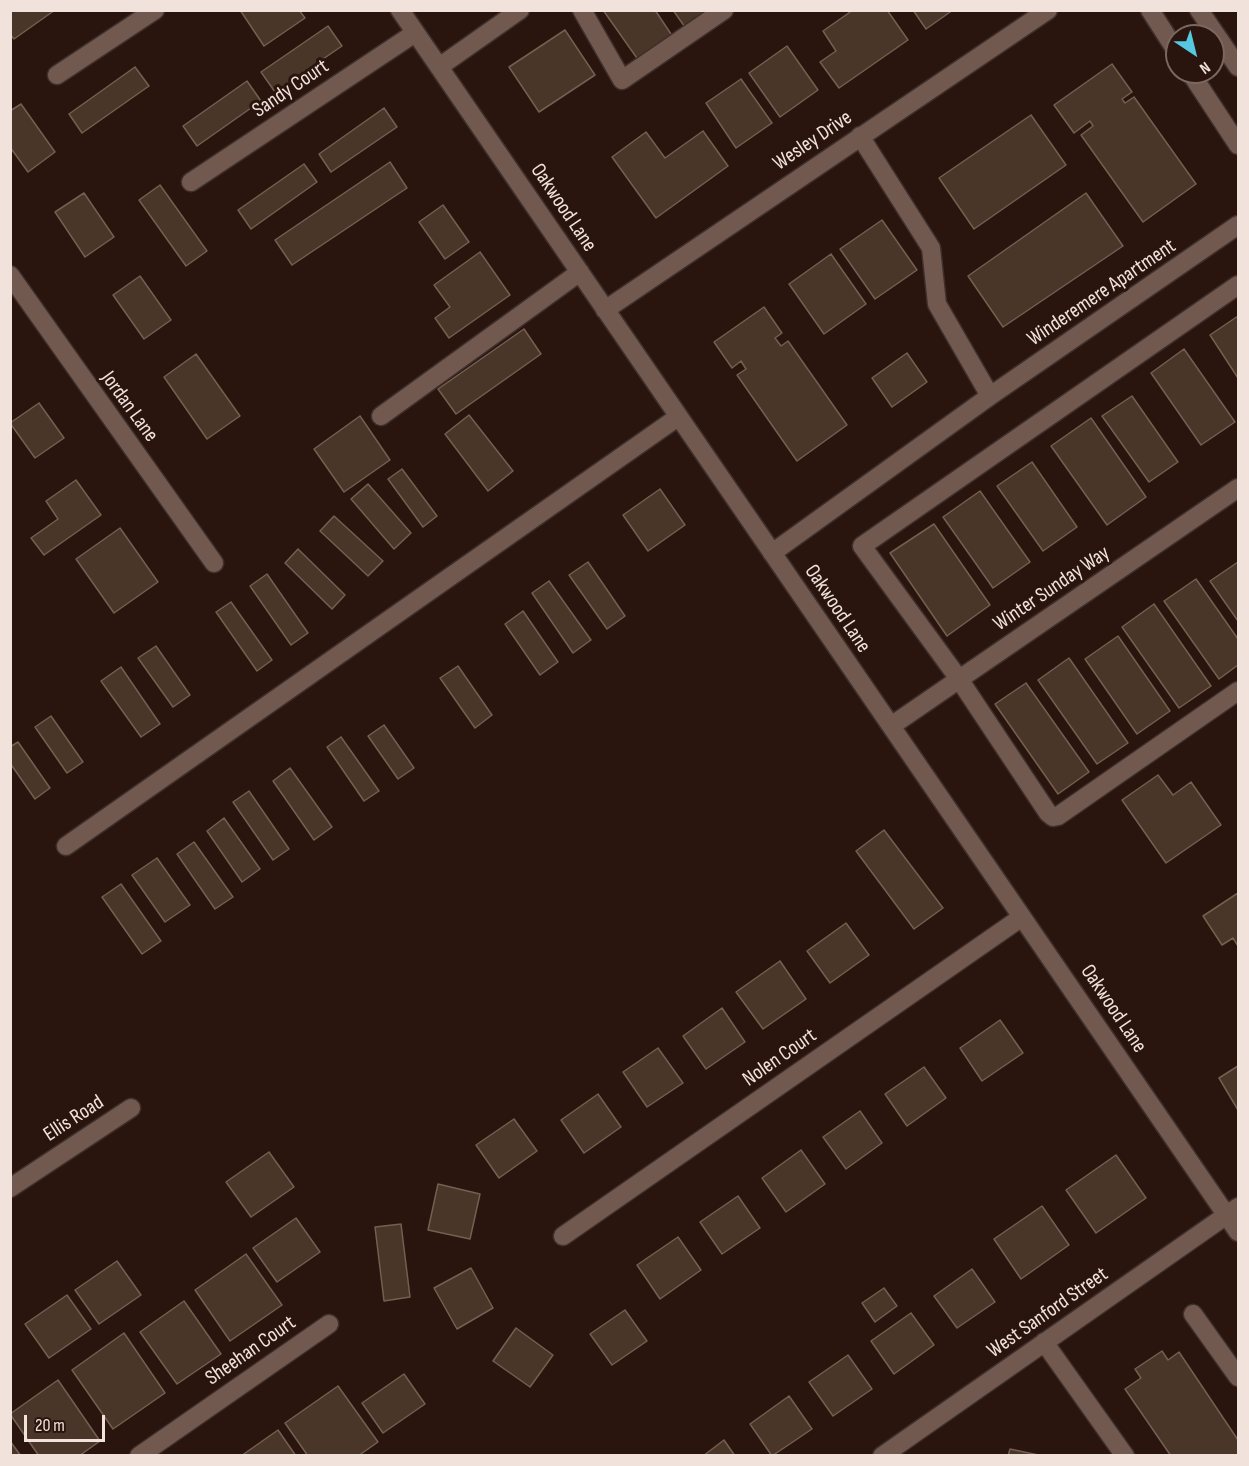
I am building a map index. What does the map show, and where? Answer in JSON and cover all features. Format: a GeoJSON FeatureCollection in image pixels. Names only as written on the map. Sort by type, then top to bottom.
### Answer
{"type":"FeatureCollection","features":[{"type":"Feature","properties":{"kind":"street"},"geometry":{"type":"LineString","coordinates":[[57,75],[155,10]]}},
{"type":"Feature","properties":{"kind":"street","name":"Oakwood Lane"},"geometry":{"type":"LineString","coordinates":[[400,10],[1022,917],[1233,1211],[1239,1232]]}},
{"type":"Feature","properties":{"kind":"street"},"geometry":{"type":"LineString","coordinates":[[439,67],[520,10]]}},
{"type":"Feature","properties":{"kind":"street"},"geometry":{"type":"LineString","coordinates":[[582,10],[622,80],[724,10]]}},
{"type":"Feature","properties":{"kind":"street","name":"Wesley Drive"},"geometry":{"type":"LineString","coordinates":[[605,310],[1048,10]]}},
{"type":"Feature","properties":{"kind":"street"},"geometry":{"type":"LineString","coordinates":[[1150,10],[1165,33]]}},
{"type":"Feature","properties":{"kind":"street"},"geometry":{"type":"LineString","coordinates":[[1199,10],[1239,68]]}},
{"type":"Feature","properties":{"kind":"street","name":"Sandy Court"},"geometry":{"type":"LineString","coordinates":[[191,182],[415,33]]}},
{"type":"Feature","properties":{"kind":"street"},"geometry":{"type":"LineString","coordinates":[[1198,84],[1239,145]]}},
{"type":"Feature","properties":{"kind":"street"},"geometry":{"type":"LineString","coordinates":[[860,136],[931,248],[937,304],[990,396]]}},
{"type":"Feature","properties":{"kind":"street","name":"Winderemere Apartment"},"geometry":{"type":"LineString","coordinates":[[772,553],[990,396],[1239,225]]}},
{"type":"Feature","properties":{"kind":"street"},"geometry":{"type":"LineString","coordinates":[[381,416],[580,272]]}},
{"type":"Feature","properties":{"kind":"street","name":"Jordan Lane"},"geometry":{"type":"LineString","coordinates":[[10,275],[214,563]]}},
{"type":"Feature","properties":{"kind":"street"},"geometry":{"type":"LineString","coordinates":[[1239,285],[862,546],[959,679],[1048,813],[1053,817],[1058,816],[1239,691]]}},
{"type":"Feature","properties":{"kind":"street"},"geometry":{"type":"LineString","coordinates":[[66,846],[678,417]]}},
{"type":"Feature","properties":{"kind":"street","name":"Winter Sunday Way"},"geometry":{"type":"LineString","coordinates":[[891,726],[1239,488]]}},
{"type":"Feature","properties":{"kind":"street","name":"Nolen Court"},"geometry":{"type":"LineString","coordinates":[[563,1236],[1022,917]]}},
{"type":"Feature","properties":{"kind":"street","name":"Ellis Road"},"geometry":{"type":"LineString","coordinates":[[10,1188],[132,1108]]}},
{"type":"Feature","properties":{"kind":"street","name":"West Sanford Street"},"geometry":{"type":"LineString","coordinates":[[882,1455],[1233,1211]]}},
{"type":"Feature","properties":{"kind":"street"},"geometry":{"type":"LineString","coordinates":[[1193,1314],[1239,1377]]}},
{"type":"Feature","properties":{"kind":"street","name":"Sheehan Court"},"geometry":{"type":"LineString","coordinates":[[139,1455],[329,1324]]}},
{"type":"Feature","properties":{"kind":"street"},"geometry":{"type":"LineString","coordinates":[[1044,1342],[1125,1455]]}},
{"type":"Feature","properties":{"kind":"building"},"geometry":{"type":"Polygon","coordinates":[[[10,10],[55,10],[14,39],[10,34],[10,10]]]}},
{"type":"Feature","properties":{"kind":"building"},"geometry":{"type":"Polygon","coordinates":[[[240,10],[299,10],[305,18],[264,46],[240,10]]]}},
{"type":"Feature","properties":{"kind":"building"},"geometry":{"type":"Polygon","coordinates":[[[603,10],[655,10],[673,37],[639,61],[603,10]]]}},
{"type":"Feature","properties":{"kind":"building"},"geometry":{"type":"Polygon","coordinates":[[[673,10],[716,10],[687,30],[673,10]]]}},
{"type":"Feature","properties":{"kind":"building"},"geometry":{"type":"Polygon","coordinates":[[[853,10],[887,10],[908,40],[839,88],[820,62],[836,51],[823,31],[853,10]]]}},
{"type":"Feature","properties":{"kind":"building"},"geometry":{"type":"Polygon","coordinates":[[[913,10],[953,10],[926,29],[913,10]]]}},
{"type":"Feature","properties":{"kind":"building"},"geometry":{"type":"Polygon","coordinates":[[[328,26],[342,46],[275,92],[261,72],[328,26]]]}},
{"type":"Feature","properties":{"kind":"building"},"geometry":{"type":"Polygon","coordinates":[[[565,30],[595,75],[539,112],[509,67],[565,30]]]}},
{"type":"Feature","properties":{"kind":"building"},"geometry":{"type":"Polygon","coordinates":[[[787,46],[818,90],[780,117],[749,73],[787,46]]]}},
{"type":"Feature","properties":{"kind":"building"},"geometry":{"type":"Polygon","coordinates":[[[1112,64],[1132,92],[1122,99],[1125,103],[1134,97],[1196,184],[1143,222],[1081,135],[1093,126],[1090,121],[1074,133],[1054,105],[1112,64]]]}},
{"type":"Feature","properties":{"kind":"building"},"geometry":{"type":"Polygon","coordinates":[[[135,67],[149,86],[82,133],[69,114],[135,67]]]}},
{"type":"Feature","properties":{"kind":"building"},"geometry":{"type":"Polygon","coordinates":[[[741,79],[772,123],[736,148],[706,103],[741,79]]]}},
{"type":"Feature","properties":{"kind":"building"},"geometry":{"type":"Polygon","coordinates":[[[247,81],[261,101],[197,146],[183,126],[247,81]]]}},
{"type":"Feature","properties":{"kind":"building"},"geometry":{"type":"Polygon","coordinates":[[[21,104],[55,152],[28,172],[10,147],[10,111],[21,104]]]}},
{"type":"Feature","properties":{"kind":"building"},"geometry":{"type":"Polygon","coordinates":[[[384,108],[397,127],[331,172],[319,154],[384,108]]]}},
{"type":"Feature","properties":{"kind":"building"},"geometry":{"type":"Polygon","coordinates":[[[1031,115],[1066,165],[974,229],[939,178],[1031,115]]]}},
{"type":"Feature","properties":{"kind":"building"},"geometry":{"type":"Polygon","coordinates":[[[703,131],[728,166],[656,218],[612,157],[646,132],[665,158],[703,131]]]}},
{"type":"Feature","properties":{"kind":"building"},"geometry":{"type":"Polygon","coordinates":[[[390,162],[407,188],[292,265],[275,240],[390,162]]]}},
{"type":"Feature","properties":{"kind":"building"},"geometry":{"type":"Polygon","coordinates":[[[304,164],[317,182],[251,229],[238,210],[304,164]]]}},
{"type":"Feature","properties":{"kind":"building"},"geometry":{"type":"Polygon","coordinates":[[[160,185],[207,251],[186,266],[139,200],[160,185]]]}},
{"type":"Feature","properties":{"kind":"building"},"geometry":{"type":"Polygon","coordinates":[[[84,193],[114,237],[85,257],[55,212],[84,193]]]}},
{"type":"Feature","properties":{"kind":"building"},"geometry":{"type":"Polygon","coordinates":[[[1086,193],[1123,246],[1003,327],[968,276],[1086,193]]]}},
{"type":"Feature","properties":{"kind":"building"},"geometry":{"type":"Polygon","coordinates":[[[443,205],[469,242],[445,259],[419,222],[443,205]]]}},
{"type":"Feature","properties":{"kind":"building"},"geometry":{"type":"Polygon","coordinates":[[[882,220],[917,270],[875,299],[840,249],[882,220]]]}},
{"type":"Feature","properties":{"kind":"building"},"geometry":{"type":"Polygon","coordinates":[[[480,252],[510,295],[449,338],[435,318],[450,307],[434,285],[480,252]]]}},
{"type":"Feature","properties":{"kind":"building"},"geometry":{"type":"Polygon","coordinates":[[[831,254],[866,304],[824,334],[789,284],[831,254]]]}},
{"type":"Feature","properties":{"kind":"building"},"geometry":{"type":"Polygon","coordinates":[[[140,276],[171,320],[144,339],[113,295],[140,276]]]}},
{"type":"Feature","properties":{"kind":"building"},"geometry":{"type":"Polygon","coordinates":[[[764,307],[782,333],[775,338],[781,346],[788,341],[847,425],[797,461],[737,375],[746,369],[741,361],[732,368],[714,342],[764,307]]]}},
{"type":"Feature","properties":{"kind":"building"},"geometry":{"type":"Polygon","coordinates":[[[1238,316],[1238,378],[1210,335],[1238,316]]]}},
{"type":"Feature","properties":{"kind":"building"},"geometry":{"type":"Polygon","coordinates":[[[524,329],[541,354],[456,414],[438,389],[524,329]]]}},
{"type":"Feature","properties":{"kind":"building"},"geometry":{"type":"Polygon","coordinates":[[[1184,349],[1235,422],[1201,445],[1151,373],[1184,349]]]}},
{"type":"Feature","properties":{"kind":"building"},"geometry":{"type":"Polygon","coordinates":[[[907,353],[927,382],[892,407],[872,378],[907,353]]]}},
{"type":"Feature","properties":{"kind":"building"},"geometry":{"type":"Polygon","coordinates":[[[196,354],[240,416],[207,439],[164,377],[196,354]]]}},
{"type":"Feature","properties":{"kind":"building"},"geometry":{"type":"Polygon","coordinates":[[[1132,396],[1178,462],[1149,482],[1102,416],[1132,396]]]}},
{"type":"Feature","properties":{"kind":"building"},"geometry":{"type":"Polygon","coordinates":[[[39,403],[64,438],[35,458],[10,423],[39,403]]]}},
{"type":"Feature","properties":{"kind":"building"},"geometry":{"type":"Polygon","coordinates":[[[469,415],[513,471],[488,491],[445,434],[469,415]]]}},
{"type":"Feature","properties":{"kind":"building"},"geometry":{"type":"Polygon","coordinates":[[[360,416],[390,460],[344,492],[314,449],[360,416]]]}},
{"type":"Feature","properties":{"kind":"building"},"geometry":{"type":"Polygon","coordinates":[[[1091,418],[1146,497],[1107,525],[1051,446],[1091,418]]]}},
{"type":"Feature","properties":{"kind":"building"},"geometry":{"type":"Polygon","coordinates":[[[1032,462],[1077,527],[1043,551],[997,486],[1032,462]]]}},
{"type":"Feature","properties":{"kind":"building"},"geometry":{"type":"Polygon","coordinates":[[[402,469],[437,516],[423,527],[388,479],[402,469]]]}},
{"type":"Feature","properties":{"kind":"building"},"geometry":{"type":"Polygon","coordinates":[[[76,480],[101,515],[44,555],[31,538],[58,519],[46,501],[76,480]]]}},
{"type":"Feature","properties":{"kind":"building"},"geometry":{"type":"Polygon","coordinates":[[[368,484],[411,533],[394,549],[351,499],[368,484]]]}},
{"type":"Feature","properties":{"kind":"building"},"geometry":{"type":"Polygon","coordinates":[[[660,489],[685,525],[648,551],[623,515],[660,489]]]}},
{"type":"Feature","properties":{"kind":"building"},"geometry":{"type":"Polygon","coordinates":[[[980,491],[1030,562],[993,588],[943,517],[980,491]]]}},
{"type":"Feature","properties":{"kind":"building"},"geometry":{"type":"Polygon","coordinates":[[[334,516],[383,561],[368,576],[320,531],[334,516]]]}},
{"type":"Feature","properties":{"kind":"building"},"geometry":{"type":"Polygon","coordinates":[[[934,524],[990,605],[947,636],[890,553],[934,524]]]}},
{"type":"Feature","properties":{"kind":"building"},"geometry":{"type":"Polygon","coordinates":[[[120,528],[158,582],[114,613],[76,559],[120,528]]]}},
{"type":"Feature","properties":{"kind":"building"},"geometry":{"type":"Polygon","coordinates":[[[298,549],[345,595],[332,609],[285,563],[298,549]]]}},
{"type":"Feature","properties":{"kind":"building"},"geometry":{"type":"Polygon","coordinates":[[[588,562],[625,616],[607,629],[569,575],[588,562]]]}},
{"type":"Feature","properties":{"kind":"building"},"geometry":{"type":"Polygon","coordinates":[[[1238,562],[1238,621],[1210,581],[1238,562]]]}},
{"type":"Feature","properties":{"kind":"building"},"geometry":{"type":"Polygon","coordinates":[[[267,574],[308,633],[291,645],[250,586],[267,574]]]}},
{"type":"Feature","properties":{"kind":"building"},"geometry":{"type":"Polygon","coordinates":[[[1196,579],[1238,639],[1238,665],[1219,679],[1164,601],[1196,579]]]}},
{"type":"Feature","properties":{"kind":"building"},"geometry":{"type":"Polygon","coordinates":[[[549,581],[591,640],[573,653],[532,593],[549,581]]]}},
{"type":"Feature","properties":{"kind":"building"},"geometry":{"type":"Polygon","coordinates":[[[231,602],[272,660],[257,671],[216,612],[231,602]]]}},
{"type":"Feature","properties":{"kind":"building"},"geometry":{"type":"Polygon","coordinates":[[[1154,604],[1211,686],[1179,708],[1122,627],[1154,604]]]}},
{"type":"Feature","properties":{"kind":"building"},"geometry":{"type":"Polygon","coordinates":[[[523,611],[558,662],[540,675],[505,624],[523,611]]]}},
{"type":"Feature","properties":{"kind":"building"},"geometry":{"type":"Polygon","coordinates":[[[1118,636],[1170,711],[1137,734],[1085,659],[1118,636]]]}},
{"type":"Feature","properties":{"kind":"building"},"geometry":{"type":"Polygon","coordinates":[[[156,646],[190,695],[173,707],[138,658],[156,646]]]}},
{"type":"Feature","properties":{"kind":"building"},"geometry":{"type":"Polygon","coordinates":[[[1069,658],[1128,743],[1097,764],[1038,680],[1069,658]]]}},
{"type":"Feature","properties":{"kind":"building"},"geometry":{"type":"Polygon","coordinates":[[[458,666],[492,715],[475,728],[440,678],[458,666]]]}},
{"type":"Feature","properties":{"kind":"building"},"geometry":{"type":"Polygon","coordinates":[[[121,667],[160,724],[141,737],[101,681],[121,667]]]}},
{"type":"Feature","properties":{"kind":"building"},"geometry":{"type":"Polygon","coordinates":[[[1026,683],[1089,772],[1058,794],[995,704],[1026,683]]]}},
{"type":"Feature","properties":{"kind":"building"},"geometry":{"type":"Polygon","coordinates":[[[51,716],[83,762],[67,773],[35,727],[51,716]]]}},
{"type":"Feature","properties":{"kind":"building"},"geometry":{"type":"Polygon","coordinates":[[[384,725],[414,768],[398,779],[368,736],[384,725]]]}},
{"type":"Feature","properties":{"kind":"building"},"geometry":{"type":"Polygon","coordinates":[[[341,737],[379,791],[364,801],[327,747],[341,737]]]}},
{"type":"Feature","properties":{"kind":"building"},"geometry":{"type":"Polygon","coordinates":[[[18,742],[50,788],[35,799],[10,763],[10,747],[18,742]]]}},
{"type":"Feature","properties":{"kind":"building"},"geometry":{"type":"Polygon","coordinates":[[[290,768],[332,827],[314,840],[273,781],[290,768]]]}},
{"type":"Feature","properties":{"kind":"building"},"geometry":{"type":"Polygon","coordinates":[[[1158,775],[1173,795],[1191,782],[1221,825],[1166,863],[1122,800],[1158,775]]]}},
{"type":"Feature","properties":{"kind":"building"},"geometry":{"type":"Polygon","coordinates":[[[249,791],[289,849],[273,860],[233,802],[249,791]]]}},
{"type":"Feature","properties":{"kind":"building"},"geometry":{"type":"Polygon","coordinates":[[[224,818],[260,869],[242,882],[207,831],[224,818]]]}},
{"type":"Feature","properties":{"kind":"building"},"geometry":{"type":"Polygon","coordinates":[[[884,830],[943,908],[914,929],[856,851],[884,830]]]}},
{"type":"Feature","properties":{"kind":"building"},"geometry":{"type":"Polygon","coordinates":[[[194,842],[233,897],[215,909],[177,854],[194,842]]]}},
{"type":"Feature","properties":{"kind":"building"},"geometry":{"type":"Polygon","coordinates":[[[157,858],[190,905],[165,922],[132,875],[157,858]]]}},
{"type":"Feature","properties":{"kind":"building"},"geometry":{"type":"Polygon","coordinates":[[[121,884],[161,941],[142,954],[102,897],[121,884]]]}},
{"type":"Feature","properties":{"kind":"building"},"geometry":{"type":"Polygon","coordinates":[[[1238,893],[1238,946],[1233,938],[1222,945],[1203,916],[1238,893]]]}},
{"type":"Feature","properties":{"kind":"building"},"geometry":{"type":"Polygon","coordinates":[[[846,923],[869,955],[830,983],[807,951],[846,923]]]}},
{"type":"Feature","properties":{"kind":"building"},"geometry":{"type":"Polygon","coordinates":[[[780,961],[806,999],[763,1029],[736,992],[780,961]]]}},
{"type":"Feature","properties":{"kind":"building"},"geometry":{"type":"Polygon","coordinates":[[[722,1008],[745,1042],[706,1069],[683,1036],[722,1008]]]}},
{"type":"Feature","properties":{"kind":"building"},"geometry":{"type":"Polygon","coordinates":[[[1000,1020],[1023,1053],[982,1081],[960,1048],[1000,1020]]]}},
{"type":"Feature","properties":{"kind":"building"},"geometry":{"type":"Polygon","coordinates":[[[658,1048],[683,1083],[647,1107],[623,1072],[658,1048]]]}},
{"type":"Feature","properties":{"kind":"building"},"geometry":{"type":"Polygon","coordinates":[[[1238,1066],[1238,1110],[1219,1078],[1238,1066]]]}},
{"type":"Feature","properties":{"kind":"building"},"geometry":{"type":"Polygon","coordinates":[[[924,1067],[946,1098],[907,1126],[885,1094],[924,1067]]]}},
{"type":"Feature","properties":{"kind":"building"},"geometry":{"type":"Polygon","coordinates":[[[598,1094],[621,1127],[584,1153],[561,1120],[598,1094]]]}},
{"type":"Feature","properties":{"kind":"building"},"geometry":{"type":"Polygon","coordinates":[[[860,1111],[882,1143],[846,1169],[823,1137],[860,1111]]]}},
{"type":"Feature","properties":{"kind":"building"},"geometry":{"type":"Polygon","coordinates":[[[514,1119],[537,1151],[499,1178],[476,1145],[514,1119]]]}},
{"type":"Feature","properties":{"kind":"building"},"geometry":{"type":"Polygon","coordinates":[[[801,1150],[825,1184],[786,1212],[762,1178],[801,1150]]]}},
{"type":"Feature","properties":{"kind":"building"},"geometry":{"type":"Polygon","coordinates":[[[269,1152],[294,1187],[251,1217],[226,1182],[269,1152]]]}},
{"type":"Feature","properties":{"kind":"building"},"geometry":{"type":"Polygon","coordinates":[[[1116,1155],[1146,1198],[1096,1233],[1066,1190],[1116,1155]]]}},
{"type":"Feature","properties":{"kind":"building"},"geometry":{"type":"Polygon","coordinates":[[[438,1184],[480,1194],[470,1239],[428,1230],[438,1184]]]}},
{"type":"Feature","properties":{"kind":"building"},"geometry":{"type":"Polygon","coordinates":[[[738,1196],[760,1228],[722,1254],[700,1222],[738,1196]]]}},
{"type":"Feature","properties":{"kind":"building"},"geometry":{"type":"Polygon","coordinates":[[[1042,1206],[1069,1245],[1021,1279],[994,1239],[1042,1206]]]}},
{"type":"Feature","properties":{"kind":"building"},"geometry":{"type":"Polygon","coordinates":[[[296,1218],[320,1252],[277,1282],[253,1248],[296,1218]]]}},
{"type":"Feature","properties":{"kind":"building"},"geometry":{"type":"Polygon","coordinates":[[[401,1224],[410,1297],[384,1301],[375,1227],[401,1224]]]}},
{"type":"Feature","properties":{"kind":"building"},"geometry":{"type":"Polygon","coordinates":[[[678,1237],[701,1270],[660,1299],[637,1265],[678,1237]]]}},
{"type":"Feature","properties":{"kind":"building"},"geometry":{"type":"Polygon","coordinates":[[[246,1254],[282,1305],[230,1341],[195,1290],[246,1254]]]}},
{"type":"Feature","properties":{"kind":"building"},"geometry":{"type":"Polygon","coordinates":[[[117,1261],[141,1295],[99,1324],[75,1290],[117,1261]]]}},
{"type":"Feature","properties":{"kind":"building"},"geometry":{"type":"Polygon","coordinates":[[[471,1268],[493,1308],[457,1329],[434,1288],[471,1268]]]}},
{"type":"Feature","properties":{"kind":"building"},"geometry":{"type":"Polygon","coordinates":[[[972,1269],[995,1302],[957,1328],[934,1296],[972,1269]]]}},
{"type":"Feature","properties":{"kind":"building"},"geometry":{"type":"Polygon","coordinates":[[[884,1288],[897,1306],[875,1322],[862,1303],[884,1288]]]}},
{"type":"Feature","properties":{"kind":"building"},"geometry":{"type":"Polygon","coordinates":[[[67,1295],[91,1329],[49,1358],[25,1324],[67,1295]]]}},
{"type":"Feature","properties":{"kind":"building"},"geometry":{"type":"Polygon","coordinates":[[[184,1301],[221,1354],[177,1384],[140,1332],[184,1301]]]}},
{"type":"Feature","properties":{"kind":"building"},"geometry":{"type":"Polygon","coordinates":[[[625,1310],[647,1341],[612,1365],[590,1334],[625,1310]]]}},
{"type":"Feature","properties":{"kind":"building"},"geometry":{"type":"Polygon","coordinates":[[[911,1313],[934,1345],[894,1374],[871,1341],[911,1313]]]}},
{"type":"Feature","properties":{"kind":"building"},"geometry":{"type":"Polygon","coordinates":[[[516,1328],[553,1355],[530,1387],[493,1361],[516,1328]]]}},
{"type":"Feature","properties":{"kind":"building"},"geometry":{"type":"Polygon","coordinates":[[[124,1333],[165,1393],[113,1429],[72,1370],[124,1333]]]}},
{"type":"Feature","properties":{"kind":"building"},"geometry":{"type":"Polygon","coordinates":[[[1162,1351],[1168,1360],[1179,1352],[1238,1440],[1238,1456],[1171,1456],[1125,1389],[1141,1378],[1135,1369],[1162,1351]]]}},
{"type":"Feature","properties":{"kind":"building"},"geometry":{"type":"Polygon","coordinates":[[[848,1355],[872,1389],[833,1416],[809,1382],[848,1355]]]}},
{"type":"Feature","properties":{"kind":"building"},"geometry":{"type":"Polygon","coordinates":[[[404,1374],[425,1404],[383,1433],[362,1403],[404,1374]]]}},
{"type":"Feature","properties":{"kind":"building"},"geometry":{"type":"Polygon","coordinates":[[[58,1380],[100,1441],[79,1456],[39,1456],[10,1414],[58,1380]]]}},
{"type":"Feature","properties":{"kind":"building"},"geometry":{"type":"Polygon","coordinates":[[[338,1386],[378,1442],[358,1456],[308,1456],[285,1423],[338,1386]]]}},
{"type":"Feature","properties":{"kind":"building"},"geometry":{"type":"Polygon","coordinates":[[[789,1396],[812,1429],[772,1456],[750,1424],[789,1396]]]}},
{"type":"Feature","properties":{"kind":"building"},"geometry":{"type":"Polygon","coordinates":[[[278,1430],[296,1456],[241,1456],[278,1430]]]}},
{"type":"Feature","properties":{"kind":"building"},"geometry":{"type":"Polygon","coordinates":[[[724,1440],[735,1456],[703,1456],[724,1440]]]}},
{"type":"Feature","properties":{"kind":"building"},"geometry":{"type":"Polygon","coordinates":[[[10,1441],[21,1456],[10,1456],[10,1441]]]}},
{"type":"Feature","properties":{"kind":"building"},"geometry":{"type":"Polygon","coordinates":[[[1010,1449],[1043,1456],[1008,1456],[1010,1449]]]}}]}
